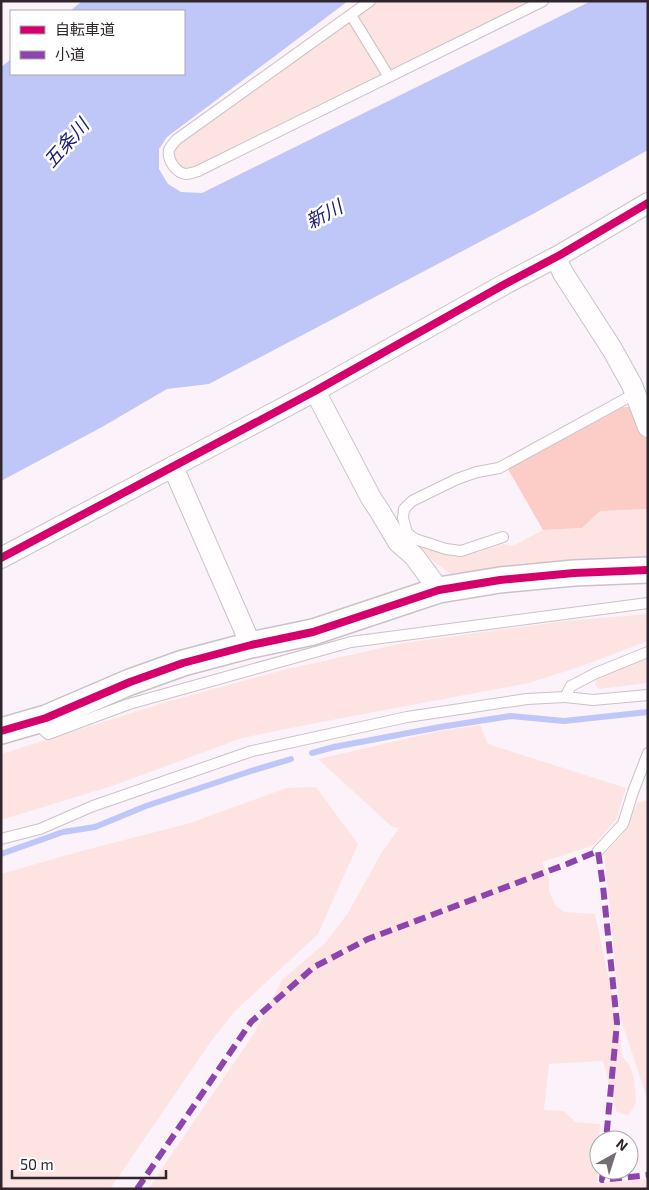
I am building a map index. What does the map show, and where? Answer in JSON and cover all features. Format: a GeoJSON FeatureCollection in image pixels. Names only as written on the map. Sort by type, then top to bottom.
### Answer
{"type":"FeatureCollection","features":[{"type":"Feature","properties":{"kind":"street"},"geometry":{"type":"LineString","coordinates":[[1,558],[315,392],[505,284],[556,258],[648,203]]}},
{"type":"Feature","properties":{"kind":"street"},"geometry":{"type":"LineString","coordinates":[[556,258],[563,273],[612,349],[632,385],[648,427]]}},
{"type":"Feature","properties":{"kind":"street"},"geometry":{"type":"LineString","coordinates":[[315,392],[371,498],[398,542],[409,542],[414,556],[439,590]]}},
{"type":"Feature","properties":{"kind":"street"},"geometry":{"type":"LineString","coordinates":[[173,467],[251,644]]}},
{"type":"Feature","properties":{"kind":"street"},"geometry":{"type":"LineString","coordinates":[[1,731],[46,718],[130,682],[183,663],[251,644],[313,632],[439,590],[500,580],[574,573],[648,570]]}},
{"type":"Feature","properties":{"kind":"lane"},"geometry":{"type":"LineString","coordinates":[[370,1],[176,140],[169,150],[172,166],[186,174],[198,171],[543,1]]}},
{"type":"Feature","properties":{"kind":"lane"},"geometry":{"type":"LineString","coordinates":[[351,15],[389,77]]}},
{"type":"Feature","properties":{"kind":"lane"},"geometry":{"type":"LineString","coordinates":[[503,537],[461,551],[446,549],[415,539],[409,542],[402,518],[404,509],[412,501],[457,478],[499,468],[636,394]]}},
{"type":"Feature","properties":{"kind":"lane"},"geometry":{"type":"LineString","coordinates":[[34,721],[48,734],[129,704],[351,642],[648,603]]}},
{"type":"Feature","properties":{"kind":"lane"},"geometry":{"type":"LineString","coordinates":[[565,697],[571,686],[596,673],[648,652]]}},
{"type":"Feature","properties":{"kind":"lane"},"geometry":{"type":"LineString","coordinates":[[1,839],[40,829],[93,806],[252,751],[407,717],[527,699],[565,697],[593,700],[648,696]]}},
{"type":"Feature","properties":{"kind":"lane"},"geometry":{"type":"LineString","coordinates":[[598,851],[622,824],[648,753]]}},
{"type":"Feature","properties":{"kind":"shaded area"},"geometry":{"type":"Polygon","coordinates":[[[362,1],[554,1],[199,176],[184,179],[173,172],[165,159],[173,137],[362,1]]]}},
{"type":"Feature","properties":{"kind":"shaded area"},"geometry":{"type":"Polygon","coordinates":[[[623,407],[635,407],[648,442],[648,509],[600,511],[582,528],[543,530],[508,469],[623,407]]]}},
{"type":"Feature","properties":{"kind":"shaded area"},"geometry":{"type":"Polygon","coordinates":[[[648,509],[648,562],[456,578],[420,551],[425,546],[462,557],[504,544],[513,546],[543,530],[582,528],[600,511],[648,509]]]}},
{"type":"Feature","properties":{"kind":"shaded area"},"geometry":{"type":"Polygon","coordinates":[[[648,614],[648,641],[579,667],[529,683],[242,738],[112,786],[1,820],[1,754],[170,701],[279,671],[403,643],[565,621],[648,614]]]}},
{"type":"Feature","properties":{"kind":"shaded area"},"geometry":{"type":"Polygon","coordinates":[[[648,658],[648,683],[599,689],[595,684],[598,677],[648,658]]]}},
{"type":"Feature","properties":{"kind":"shaded area"},"geometry":{"type":"Polygon","coordinates":[[[480,725],[488,744],[626,788],[616,820],[594,845],[542,862],[549,879],[549,891],[556,906],[565,912],[595,914],[619,1026],[622,1056],[630,1066],[634,1079],[636,1102],[628,1116],[616,1111],[603,1061],[549,1064],[544,1110],[564,1111],[575,1122],[600,1124],[600,1130],[589,1130],[589,1180],[597,1180],[597,1183],[648,1179],[648,1189],[148,1189],[255,1032],[282,980],[325,943],[348,913],[382,852],[399,828],[391,826],[318,759],[440,731],[480,725]]]}},
{"type":"Feature","properties":{"kind":"shaded area"},"geometry":{"type":"Polygon","coordinates":[[[316,787],[358,844],[318,934],[234,1012],[212,1040],[110,1189],[1,1189],[1,874],[190,823],[286,788],[316,787]]]}},
{"type":"Feature","properties":{"kind":"shaded area"},"geometry":{"type":"Polygon","coordinates":[[[648,800],[648,1101],[621,1020],[604,854],[622,835],[637,803],[648,800]]]}},
{"type":"Feature","properties":{"kind":"water"},"geometry":{"type":"Polygon","coordinates":[[[82,1],[348,1],[167,137],[159,149],[159,169],[168,184],[181,192],[202,193],[591,1],[648,1],[648,150],[533,214],[209,384],[167,389],[102,427],[1,481],[1,67],[10,60],[10,75],[185,75],[185,10],[71,10],[82,1]]]}},
{"type":"Feature","properties":{"kind":"waterway"},"geometry":{"type":"LineString","coordinates":[[312,753],[334,747],[440,727],[511,716],[564,721],[648,712]]}},
{"type":"Feature","properties":{"kind":"waterway"},"geometry":{"type":"LineString","coordinates":[[1,854],[63,832],[95,827],[146,806],[291,759]]}},
{"type":"Feature","properties":{"kind":"marked path"},"geometry":{"type":"LineString","coordinates":[[137,1189],[251,1022],[314,967],[368,939],[598,851],[617,1023],[607,1130]]}},
{"type":"Feature","properties":{"kind":"marked path"},"geometry":{"type":"LineString","coordinates":[[639,1176],[648,1175]]}},
{"type":"Feature","properties":{"kind":"cycle path"},"geometry":{"type":"LineString","coordinates":[[1,558],[315,391],[560,255],[648,203]]}},
{"type":"Feature","properties":{"kind":"cycle path"},"geometry":{"type":"LineString","coordinates":[[1,731],[46,718],[130,682],[183,663],[251,645],[313,632],[439,590],[500,580],[574,573],[648,570]]}},
{"type":"Feature","properties":{"kind":"water label","name":"五条川"},"geometry":{"type":"Point","coordinates":[66,143]}},
{"type":"Feature","properties":{"kind":"water label","name":"新川"},"geometry":{"type":"Point","coordinates":[324,214]}}]}
